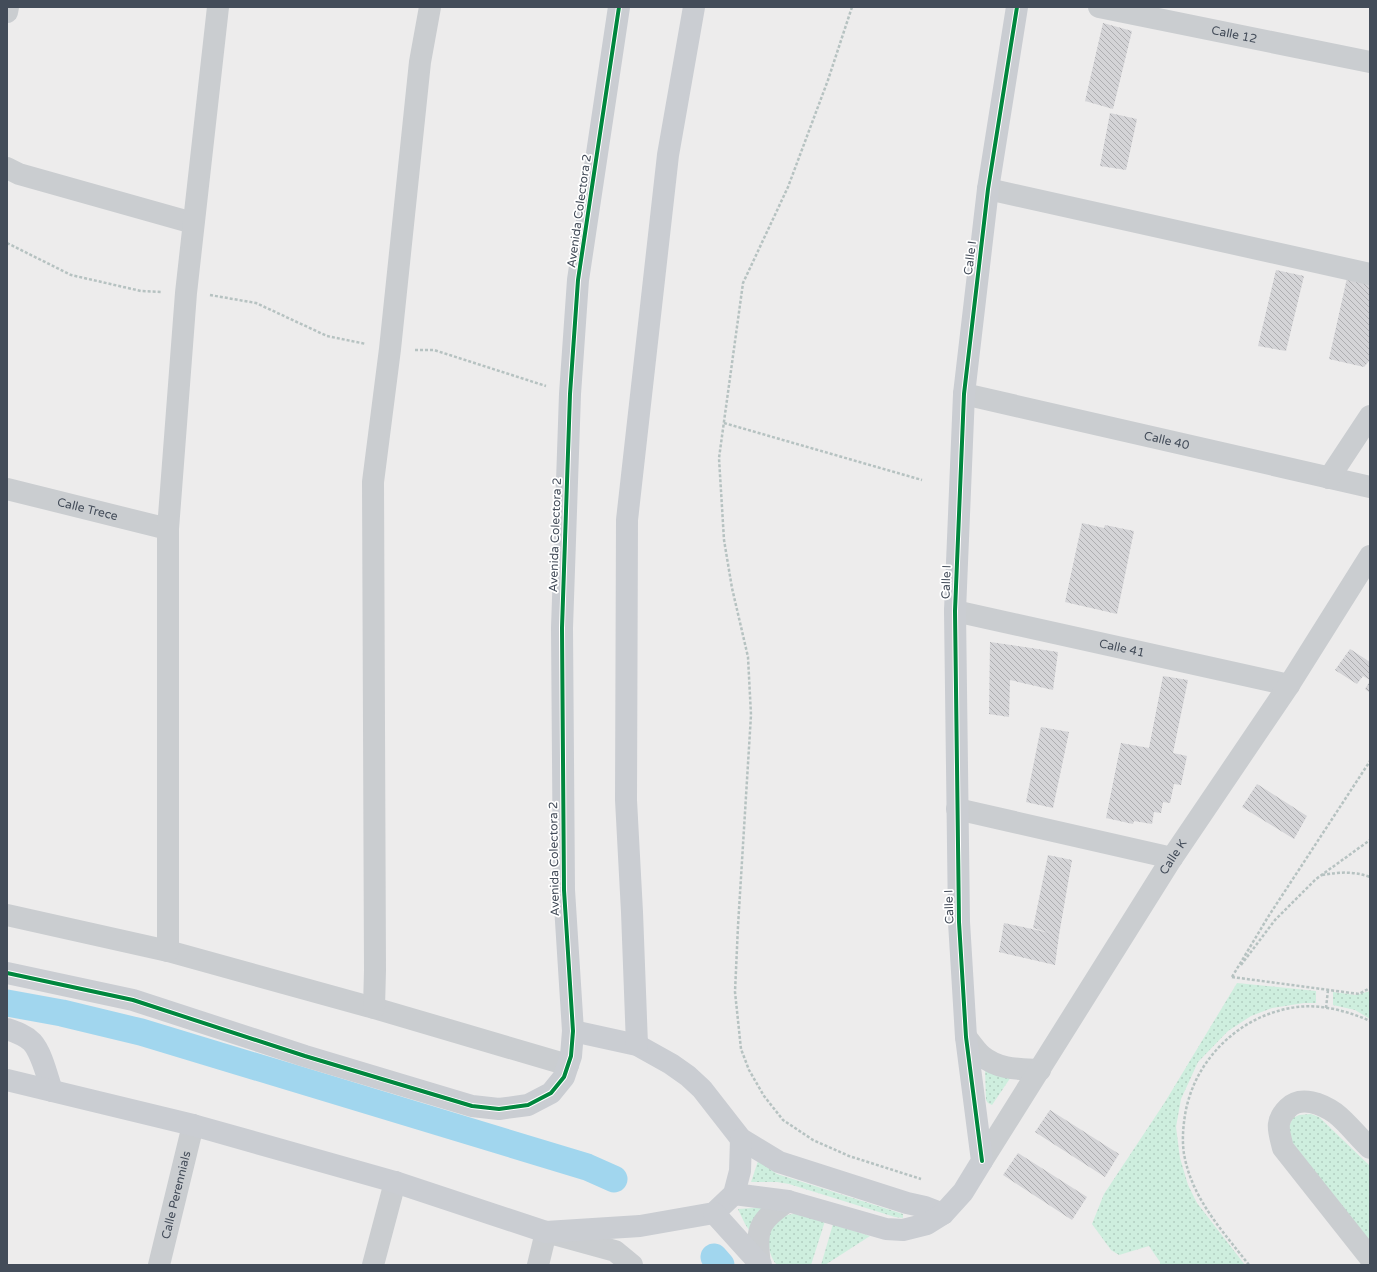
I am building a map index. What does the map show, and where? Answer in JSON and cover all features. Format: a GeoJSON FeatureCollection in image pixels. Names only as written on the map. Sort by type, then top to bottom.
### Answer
{"type":"FeatureCollection","features":[{"type":"Feature","properties":{"kind":"street"},"geometry":{"type":"LineString","coordinates":[[7,12],[8,7]]}},
{"type":"Feature","properties":{"kind":"street"},"geometry":{"type":"LineString","coordinates":[[168,951],[168,528],[186,293],[218,7]]}},
{"type":"Feature","properties":{"kind":"street"},"geometry":{"type":"LineString","coordinates":[[374,1008],[373,482],[390,348],[420,62],[430,7]]}},
{"type":"Feature","properties":{"kind":"street","name":"Avenida Colectora 2"},"geometry":{"type":"LineString","coordinates":[[7,973],[133,1000],[305,1056],[472,1106],[499,1109],[528,1105],[551,1093],[564,1077],[571,1056],[573,1031],[564,890],[562,628],[570,394],[578,280],[619,7]]}},
{"type":"Feature","properties":{"kind":"street"},"geometry":{"type":"LineString","coordinates":[[637,1045],[626,800],[627,520],[668,156],[694,7]]}},
{"type":"Feature","properties":{"kind":"street","name":"Calle I"},"geometry":{"type":"LineString","coordinates":[[982,1161],[966,1037],[959,922],[955,611],[964,394],[988,189],[1017,7]]}},
{"type":"Feature","properties":{"kind":"street","name":"Calle 12"},"geometry":{"type":"LineString","coordinates":[[1099,7],[1370,62]]}},
{"type":"Feature","properties":{"kind":"street"},"geometry":{"type":"LineString","coordinates":[[7,168],[19,174],[193,223]]}},
{"type":"Feature","properties":{"kind":"street"},"geometry":{"type":"LineString","coordinates":[[988,189],[1370,274]]}},
{"type":"Feature","properties":{"kind":"street","name":"Calle 40"},"geometry":{"type":"LineString","coordinates":[[964,394],[1370,487]]}},
{"type":"Feature","properties":{"kind":"street"},"geometry":{"type":"LineString","coordinates":[[1330,478],[1370,416]]}},
{"type":"Feature","properties":{"kind":"street","name":"Calle Trece"},"geometry":{"type":"LineString","coordinates":[[7,488],[168,528]]}},
{"type":"Feature","properties":{"kind":"street","name":"Calle K"},"geometry":{"type":"LineString","coordinates":[[982,1161],[1172,858],[1289,685],[1370,556]]}},
{"type":"Feature","properties":{"kind":"street","name":"Calle 41"},"geometry":{"type":"LineString","coordinates":[[955,611],[1289,685]]}},
{"type":"Feature","properties":{"kind":"street"},"geometry":{"type":"LineString","coordinates":[[957,809],[1172,858]]}},
{"type":"Feature","properties":{"kind":"street"},"geometry":{"type":"LineString","coordinates":[[7,915],[168,951],[374,1008],[568,1065]]}},
{"type":"Feature","properties":{"kind":"street"},"geometry":{"type":"LineString","coordinates":[[7,1029],[20,1033],[32,1042],[41,1058],[52,1091]]}},
{"type":"Feature","properties":{"kind":"street"},"geometry":{"type":"LineString","coordinates":[[573,1031],[637,1045],[671,1064],[688,1076],[702,1090],[741,1139],[779,1162],[907,1203],[925,1207],[943,1214]]}},
{"type":"Feature","properties":{"kind":"street"},"geometry":{"type":"LineString","coordinates":[[966,1037],[982,1056],[992,1063],[1002,1067],[1040,1070]]}},
{"type":"Feature","properties":{"kind":"street"},"geometry":{"type":"LineString","coordinates":[[7,1080],[193,1125],[395,1182],[546,1232],[615,1251],[632,1265]]}},
{"type":"Feature","properties":{"kind":"street"},"geometry":{"type":"LineString","coordinates":[[1370,1148],[1335,1113],[1315,1103],[1302,1101],[1290,1106],[1281,1115],[1278,1125],[1283,1148],[1370,1258]]}},
{"type":"Feature","properties":{"kind":"street","name":"Calle Perennials"},"geometry":{"type":"LineString","coordinates":[[159,1265],[193,1125]]}},
{"type":"Feature","properties":{"kind":"street"},"geometry":{"type":"LineString","coordinates":[[546,1232],[640,1226],[714,1213],[734,1194],[740,1171],[741,1139]]}},
{"type":"Feature","properties":{"kind":"street"},"geometry":{"type":"LineString","coordinates":[[734,1194],[788,1200],[886,1229],[903,1230],[927,1224],[943,1214],[963,1192],[982,1161]]}},
{"type":"Feature","properties":{"kind":"street"},"geometry":{"type":"LineString","coordinates":[[373,1265],[395,1182]]}},
{"type":"Feature","properties":{"kind":"street"},"geometry":{"type":"LineString","coordinates":[[760,1264],[758,1234],[762,1224],[768,1216],[788,1200]]}},
{"type":"Feature","properties":{"kind":"street"},"geometry":{"type":"LineString","coordinates":[[714,1213],[760,1264]]}},
{"type":"Feature","properties":{"kind":"street"},"geometry":{"type":"LineString","coordinates":[[538,1265],[546,1232]]}},
{"type":"Feature","properties":{"kind":"path"},"geometry":{"type":"LineString","coordinates":[[852,7],[828,80],[788,187],[743,283],[719,458],[724,540],[732,588],[748,657],[752,715],[738,926],[736,985],[741,1049],[749,1070],[764,1096],[783,1120],[813,1140],[849,1156],[922,1179]]}},
{"type":"Feature","properties":{"kind":"path"},"geometry":{"type":"LineString","coordinates":[[7,243],[71,275],[141,291],[186,293],[224,297],[256,303],[326,336],[390,348],[434,350],[570,394]]}},
{"type":"Feature","properties":{"kind":"path"},"geometry":{"type":"LineString","coordinates":[[724,423],[922,480]]}},
{"type":"Feature","properties":{"kind":"path"},"geometry":{"type":"LineString","coordinates":[[1232,977],[1268,917],[1370,761]]}},
{"type":"Feature","properties":{"kind":"path"},"geometry":{"type":"LineString","coordinates":[[1232,977],[1275,920],[1316,879],[1370,840]]}},
{"type":"Feature","properties":{"kind":"path"},"geometry":{"type":"LineString","coordinates":[[1322,875],[1343,872],[1359,873],[1370,877]]}},
{"type":"Feature","properties":{"kind":"path"},"geometry":{"type":"LineString","coordinates":[[1232,977],[1359,994],[1370,988]]}},
{"type":"Feature","properties":{"kind":"path"},"geometry":{"type":"LineString","coordinates":[[1326,1008],[1328,990]]}},
{"type":"Feature","properties":{"kind":"path"},"geometry":{"type":"LineString","coordinates":[[1249,1265],[1205,1207],[1192,1183],[1184,1154],[1184,1125],[1190,1093],[1201,1070],[1222,1043],[1243,1027],[1264,1016],[1286,1009],[1298,1007],[1326,1008],[1350,1012],[1370,1021]]}},
{"type":"Feature","properties":{"kind":"green space"},"geometry":{"type":"Polygon","coordinates":[[[1237,983],[1316,991],[1316,1003],[1304,1003],[1272,1008],[1251,1016],[1228,1031],[1198,1062],[1181,1099],[1176,1127],[1180,1158],[1188,1185],[1197,1203],[1245,1265],[1160,1265],[1160,1262],[1149,1246],[1119,1255],[1111,1250],[1092,1224],[1104,1194],[1165,1102],[1237,983]]]}},
{"type":"Feature","properties":{"kind":"green space"},"geometry":{"type":"Polygon","coordinates":[[[1370,991],[1370,1019],[1355,1010],[1333,1005],[1333,992],[1356,995],[1370,991]]]}},
{"type":"Feature","properties":{"kind":"green space"},"geometry":{"type":"Polygon","coordinates":[[[985,1069],[1013,1074],[992,1105],[986,1100],[985,1069]]]}},
{"type":"Feature","properties":{"kind":"green space"},"geometry":{"type":"Polygon","coordinates":[[[1311,1114],[1319,1117],[1370,1166],[1370,1244],[1293,1147],[1289,1126],[1293,1118],[1299,1115],[1311,1114]]]}},
{"type":"Feature","properties":{"kind":"green space"},"geometry":{"type":"Polygon","coordinates":[[[758,1161],[777,1174],[903,1214],[903,1218],[895,1217],[789,1184],[777,1182],[751,1182],[758,1161]]]}},
{"type":"Feature","properties":{"kind":"green space"},"geometry":{"type":"Polygon","coordinates":[[[769,1207],[753,1236],[738,1209],[769,1207]]]}},
{"type":"Feature","properties":{"kind":"green space"},"geometry":{"type":"Polygon","coordinates":[[[801,1213],[825,1221],[811,1265],[777,1265],[770,1253],[769,1246],[770,1233],[773,1226],[784,1216],[801,1213]]]}},
{"type":"Feature","properties":{"kind":"green space"},"geometry":{"type":"Polygon","coordinates":[[[833,1224],[870,1236],[825,1265],[821,1265],[833,1224]]]}},
{"type":"Feature","properties":{"kind":"building"},"geometry":{"type":"Polygon","coordinates":[[[1103,23],[1132,31],[1113,109],[1085,101],[1103,23]]]}},
{"type":"Feature","properties":{"kind":"building"},"geometry":{"type":"Polygon","coordinates":[[[1110,113],[1137,119],[1126,170],[1100,166],[1110,113]]]}},
{"type":"Feature","properties":{"kind":"building"},"geometry":{"type":"Polygon","coordinates":[[[1276,270],[1304,276],[1286,351],[1258,346],[1276,270]]]}},
{"type":"Feature","properties":{"kind":"building"},"geometry":{"type":"Polygon","coordinates":[[[1347,278],[1370,283],[1370,360],[1364,367],[1329,359],[1347,278]]]}},
{"type":"Feature","properties":{"kind":"building"},"geometry":{"type":"Polygon","coordinates":[[[1082,523],[1104,528],[1105,525],[1134,531],[1117,614],[1065,602],[1082,523]]]}},
{"type":"Feature","properties":{"kind":"building"},"geometry":{"type":"Polygon","coordinates":[[[990,642],[1058,652],[1053,690],[1010,680],[1009,717],[989,714],[990,642]]]}},
{"type":"Feature","properties":{"kind":"building"},"geometry":{"type":"Polygon","coordinates":[[[1350,649],[1370,662],[1370,680],[1363,676],[1357,684],[1335,670],[1350,649]]]}},
{"type":"Feature","properties":{"kind":"building"},"geometry":{"type":"Polygon","coordinates":[[[1163,676],[1188,680],[1173,753],[1187,756],[1181,785],[1174,784],[1170,803],[1163,802],[1161,813],[1154,812],[1152,824],[1134,821],[1133,824],[1106,818],[1121,743],[1149,748],[1163,676]]]}},
{"type":"Feature","properties":{"kind":"building"},"geometry":{"type":"Polygon","coordinates":[[[1370,681],[1370,693],[1365,689],[1370,681]]]}},
{"type":"Feature","properties":{"kind":"building"},"geometry":{"type":"Polygon","coordinates":[[[1041,727],[1069,732],[1053,808],[1026,802],[1041,727]]]}},
{"type":"Feature","properties":{"kind":"building"},"geometry":{"type":"Polygon","coordinates":[[[1257,784],[1307,816],[1294,839],[1242,807],[1257,784]]]}},
{"type":"Feature","properties":{"kind":"building"},"geometry":{"type":"Polygon","coordinates":[[[1048,855],[1072,860],[1055,965],[999,952],[1004,923],[1050,933],[1033,928],[1048,855]]]}},
{"type":"Feature","properties":{"kind":"building"},"geometry":{"type":"Polygon","coordinates":[[[1050,1110],[1119,1154],[1105,1177],[1035,1132],[1050,1110]]]}},
{"type":"Feature","properties":{"kind":"building"},"geometry":{"type":"Polygon","coordinates":[[[1018,1153],[1087,1197],[1072,1220],[1003,1175],[1018,1153]]]}},
{"type":"Feature","properties":{"kind":"waterway"},"geometry":{"type":"LineString","coordinates":[[7,1003],[62,1013],[141,1032],[587,1167],[614,1179]]}},
{"type":"Feature","properties":{"kind":"waterway"},"geometry":{"type":"LineString","coordinates":[[714,1257],[721,1265]]}},
{"type":"Feature","properties":{"kind":"cycle path"},"geometry":{"type":"LineString","coordinates":[[7,973],[133,1000],[305,1056],[472,1106],[499,1109],[528,1105],[551,1093],[564,1077],[571,1056],[573,1031],[564,890],[562,628],[570,394],[578,280],[619,7]]}},
{"type":"Feature","properties":{"kind":"cycle path"},"geometry":{"type":"LineString","coordinates":[[982,1161],[966,1037],[959,922],[955,611],[964,394],[988,189],[1017,7]]}}]}
